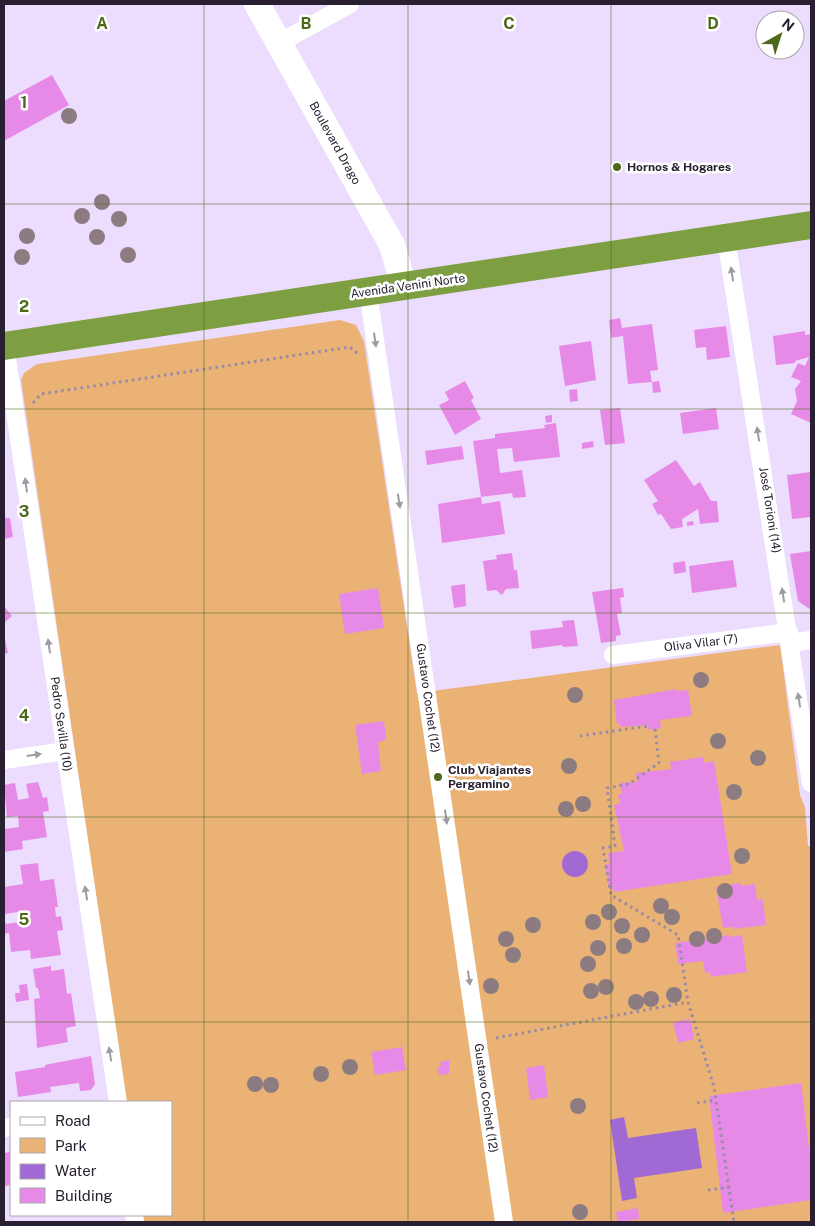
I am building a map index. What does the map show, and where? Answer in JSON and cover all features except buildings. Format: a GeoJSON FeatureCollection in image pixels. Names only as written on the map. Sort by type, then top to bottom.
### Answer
{"type":"FeatureCollection","features":[{"type":"Feature","properties":{"kind":"highway","name":"Avenida Venini Norte"},"geometry":{"type":"LineString","coordinates":[[4,346],[811,225]]}},
{"type":"Feature","properties":{"kind":"main road","name":"Boulevard Drago"},"geometry":{"type":"LineString","coordinates":[[257,4],[392,244],[404,287]]}},
{"type":"Feature","properties":{"kind":"street"},"geometry":{"type":"LineString","coordinates":[[279,43],[350,4]]}},
{"type":"Feature","properties":{"kind":"street","name":"José Torioni (14)"},"geometry":{"type":"LineString","coordinates":[[726,238],[790,638],[811,783]]}},
{"type":"Feature","properties":{"kind":"street","name":"Gustavo Cochet (12)"},"geometry":{"type":"LineString","coordinates":[[368,292],[504,1222]]}},
{"type":"Feature","properties":{"kind":"street","name":"Pedro Sevilla (10)"},"geometry":{"type":"LineString","coordinates":[[4,346],[118,1101]]}},
{"type":"Feature","properties":{"kind":"street","name":"Oliva Vilar (7)"},"geometry":{"type":"LineString","coordinates":[[613,654],[790,638],[811,640]]}},
{"type":"Feature","properties":{"kind":"street"},"geometry":{"type":"LineString","coordinates":[[4,760],[65,751]]}},
{"type":"Feature","properties":{"kind":"path"},"geometry":{"type":"LineString","coordinates":[[14,408],[31,406],[41,394],[350,347],[360,355],[376,352]]}},
{"type":"Feature","properties":{"kind":"path"},"geometry":{"type":"LineString","coordinates":[[580,736],[648,726]]}},
{"type":"Feature","properties":{"kind":"path"},"geometry":{"type":"LineString","coordinates":[[655,729],[659,763],[629,784],[607,788],[615,846],[603,848],[611,894],[678,935],[688,1002],[716,1100],[734,1222]]}},
{"type":"Feature","properties":{"kind":"path"},"geometry":{"type":"LineString","coordinates":[[506,1037],[688,1002]]}},
{"type":"Feature","properties":{"kind":"path"},"geometry":{"type":"LineString","coordinates":[[697,1103],[716,1100]]}},
{"type":"Feature","properties":{"kind":"path"},"geometry":{"type":"LineString","coordinates":[[708,1190],[729,1187]]}},
{"type":"Feature","properties":{"kind":"green space","name":"Club Viajantes Pergamino"},"geometry":{"type":"Polygon","coordinates":[[[340,320],[356,325],[364,341],[417,693],[780,645],[800,795],[805,807],[808,846],[811,846],[811,1222],[144,1222],[143,1216],[172,1216],[172,1101],[126,1101],[21,380],[24,373],[37,364],[340,320]]]}},
{"type":"Feature","properties":{"kind":"water"},"geometry":{"type":"Polygon","coordinates":[[[575,851],[584,855],[588,864],[584,873],[575,877],[566,873],[562,864],[566,855],[575,851]]]}},
{"type":"Feature","properties":{"kind":"water"},"geometry":{"type":"Polygon","coordinates":[[[624,1117],[628,1138],[696,1128],[702,1168],[634,1178],[637,1198],[622,1201],[610,1120],[624,1117]]]}},
{"type":"Feature","properties":{"kind":"place","name":"Hornos & Hogares"},"geometry":{"type":"Point","coordinates":[617,167]}},
{"type":"Feature","properties":{"kind":"place","name":"Club Viajantes Pergamino"},"geometry":{"type":"Point","coordinates":[438,777]}}]}
